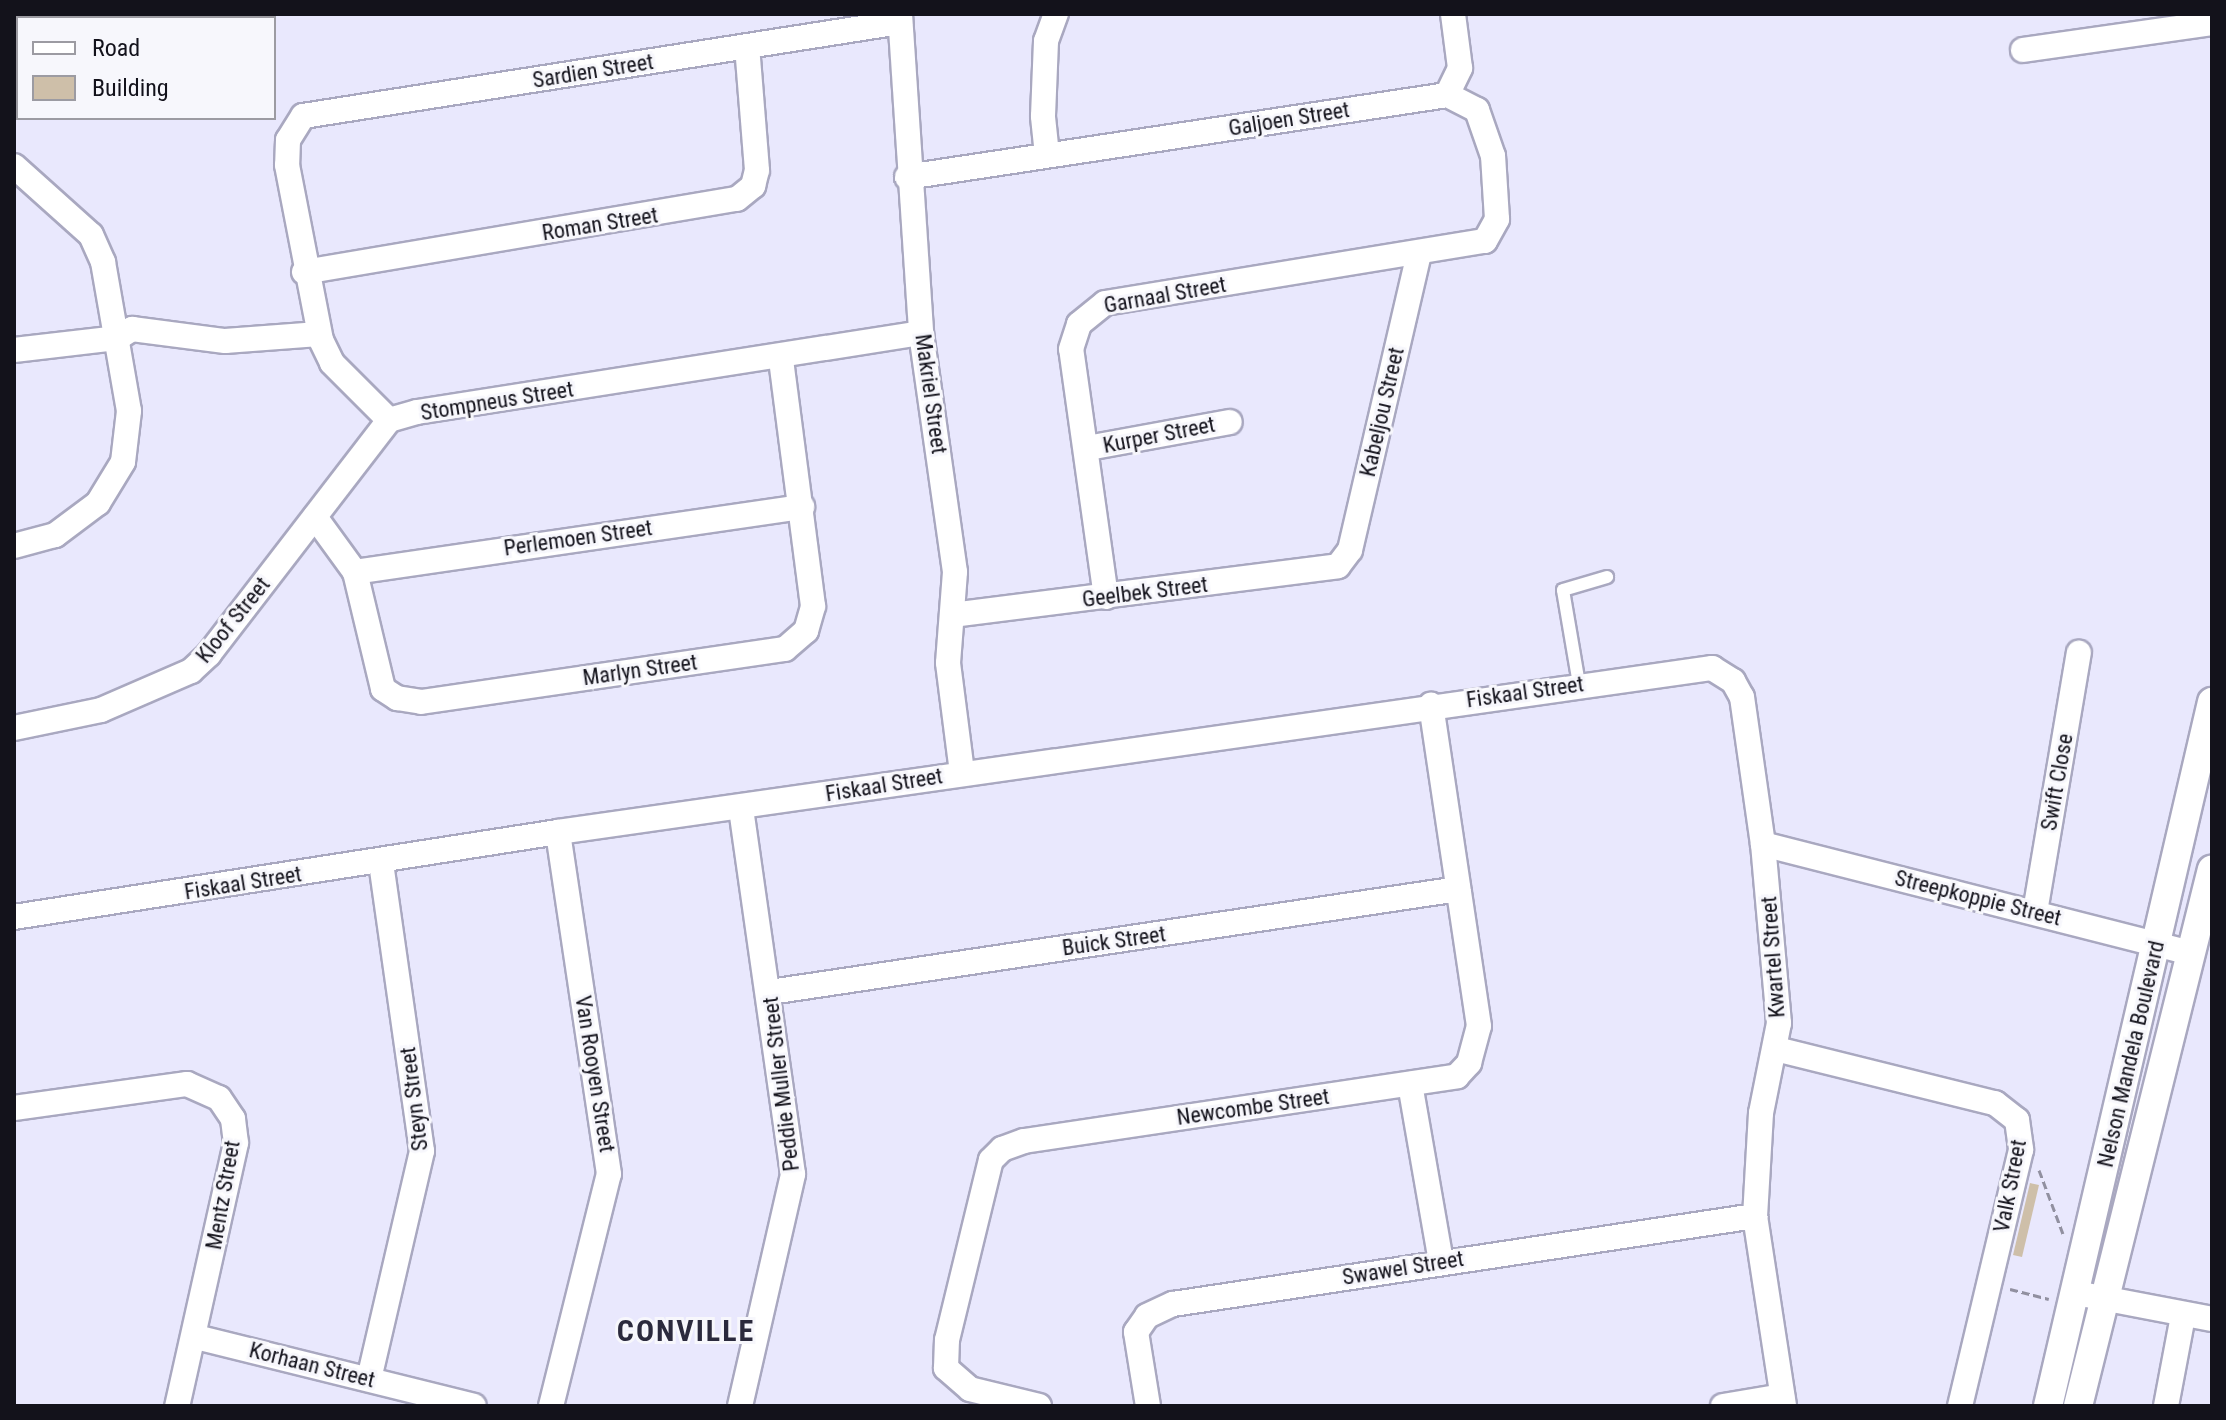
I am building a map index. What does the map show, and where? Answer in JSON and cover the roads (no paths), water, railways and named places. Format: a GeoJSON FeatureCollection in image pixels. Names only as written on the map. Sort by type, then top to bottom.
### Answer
{"type":"FeatureCollection","features":[{"type":"Feature","properties":{"kind":"street"},"geometry":{"type":"LineString","coordinates":[[1047,155],[1043,116],[1046,41],[1056,14]]}},
{"type":"Feature","properties":{"kind":"street"},"geometry":{"type":"LineString","coordinates":[[1447,95],[1460,68],[1453,14]]}},
{"type":"Feature","properties":{"kind":"street","name":"Sardien Street"},"geometry":{"type":"LineString","coordinates":[[292,130],[303,116],[747,47],[900,18]]}},
{"type":"Feature","properties":{"kind":"street","name":"Makriel Street"},"geometry":{"type":"LineString","coordinates":[[900,18],[907,177],[921,333],[952,542],[949,681],[962,773]]}},
{"type":"Feature","properties":{"kind":"street"},"geometry":{"type":"LineString","coordinates":[[2023,50],[2167,22],[2212,23]]}},
{"type":"Feature","properties":{"kind":"street","name":"Roman Street"},"geometry":{"type":"LineString","coordinates":[[304,272],[737,199],[753,186],[757,170],[747,47]]}},
{"type":"Feature","properties":{"kind":"street","name":"Galjoen Street"},"geometry":{"type":"LineString","coordinates":[[907,177],[1447,95]]}},
{"type":"Feature","properties":{"kind":"street","name":"Garnaal Street"},"geometry":{"type":"LineString","coordinates":[[1106,597],[1088,448],[1071,342],[1093,308],[1485,241],[1497,219],[1493,156],[1477,110],[1447,95]]}},
{"type":"Feature","properties":{"kind":"street","name":"Stompneus Street"},"geometry":{"type":"LineString","coordinates":[[292,130],[287,165],[304,272],[319,334],[332,363],[389,420],[417,412],[781,359],[921,333]]}},
{"type":"Feature","properties":{"kind":"street"},"geometry":{"type":"LineString","coordinates":[[14,166],[91,235],[103,262],[129,411],[127,443],[115,480],[70,527],[14,546]]}},
{"type":"Feature","properties":{"kind":"street","name":"Kabeljou Street"},"geometry":{"type":"LineString","coordinates":[[1338,566],[1350,550],[1419,253]]}},
{"type":"Feature","properties":{"kind":"street"},"geometry":{"type":"LineString","coordinates":[[14,350],[118,338],[132,329],[225,341],[319,334]]}},
{"type":"Feature","properties":{"kind":"street","name":"Marlyn Street"},"geometry":{"type":"LineString","coordinates":[[315,517],[355,572],[383,689],[397,698],[421,702],[785,649],[806,631],[813,606],[781,359]]}},
{"type":"Feature","properties":{"kind":"street","name":"Kloof Street"},"geometry":{"type":"LineString","coordinates":[[14,728],[101,710],[191,671],[389,420]]}},
{"type":"Feature","properties":{"kind":"street","name":"Kurper Street"},"geometry":{"type":"LineString","coordinates":[[1088,448],[1230,422]]}},
{"type":"Feature","properties":{"kind":"street","name":"Perlemoen Street"},"geometry":{"type":"LineString","coordinates":[[355,572],[802,507]]}},
{"type":"Feature","properties":{"kind":"street","name":"Geelbek Street"},"geometry":{"type":"LineString","coordinates":[[952,615],[1338,566]]}},
{"type":"Feature","properties":{"kind":"street","name":"Swift Close"},"geometry":{"type":"LineString","coordinates":[[2035,912],[2079,653]]}},
{"type":"Feature","properties":{"kind":"street","name":"Fiskaal Street"},"geometry":{"type":"LineString","coordinates":[[14,917],[558,832],[1707,666],[1726,676],[1742,697]]}},
{"type":"Feature","properties":{"kind":"street","name":"Kwartel Street"},"geometry":{"type":"LineString","coordinates":[[1742,697],[1763,844],[1778,998],[1776,1049],[1761,1113],[1755,1216],[1783,1401]]}},
{"type":"Feature","properties":{"kind":"street","name":"Nelson Mandela Boulevard"},"geometry":{"type":"LineString","coordinates":[[2048,1406],[2066,1296],[2157,944],[2212,702]]}},
{"type":"Feature","properties":{"kind":"street","name":"Newcombe Street"},"geometry":{"type":"LineString","coordinates":[[1039,1406],[970,1389],[946,1368],[947,1340],[995,1155],[1024,1141],[1457,1076],[1478,1042],[1431,705]]}},
{"type":"Feature","properties":{"kind":"street","name":"Peddie Muller Street"},"geometry":{"type":"LineString","coordinates":[[740,1406],[793,1174],[770,992],[741,807]]}},
{"type":"Feature","properties":{"kind":"street","name":"Van Rooyen Street"},"geometry":{"type":"LineString","coordinates":[[551,1406],[609,1174],[558,832]]}},
{"type":"Feature","properties":{"kind":"street","name":"Streepkoppie Street"},"geometry":{"type":"LineString","coordinates":[[1763,844],[2191,953]]}},
{"type":"Feature","properties":{"kind":"street","name":"Steyn Street"},"geometry":{"type":"LineString","coordinates":[[369,1379],[422,1151],[381,862]]}},
{"type":"Feature","properties":{"kind":"street","name":"Nelson Mandela Boulevard"},"geometry":{"type":"LineString","coordinates":[[2078,1406],[2212,869]]}},
{"type":"Feature","properties":{"kind":"street","name":"Buick Street"},"geometry":{"type":"LineString","coordinates":[[770,992],[1458,889]]}},
{"type":"Feature","properties":{"kind":"street","name":"Valk Street"},"geometry":{"type":"LineString","coordinates":[[1776,1049],[1995,1103],[2017,1120],[2022,1139],[1960,1406]]}},
{"type":"Feature","properties":{"kind":"street","name":"Mentz Street"},"geometry":{"type":"LineString","coordinates":[[14,1108],[187,1084],[219,1098],[233,1119],[236,1143],[196,1337],[177,1406]]}},
{"type":"Feature","properties":{"kind":"street"},"geometry":{"type":"LineString","coordinates":[[1410,1084],[1441,1262]]}},
{"type":"Feature","properties":{"kind":"street","name":"Swawel Street"},"geometry":{"type":"LineString","coordinates":[[1148,1406],[1135,1339],[1147,1316],[1157,1310],[1441,1262],[1755,1216]]}},
{"type":"Feature","properties":{"kind":"street"},"geometry":{"type":"LineString","coordinates":[[2066,1296],[2212,1319]]}},
{"type":"Feature","properties":{"kind":"street"},"geometry":{"type":"LineString","coordinates":[[2166,1406],[2183,1316]]}},
{"type":"Feature","properties":{"kind":"street","name":"Korhaan Street"},"geometry":{"type":"LineString","coordinates":[[196,1337],[474,1406]]}},
{"type":"Feature","properties":{"kind":"street"},"geometry":{"type":"LineString","coordinates":[[1723,1406],[1783,1401]]}},
{"type":"Feature","properties":{"kind":"lane"},"geometry":{"type":"LineString","coordinates":[[1579,684],[1561,596],[1567,586],[1607,577]]}},
{"type":"Feature","properties":{"kind":"district","name":"CONVILLE"},"geometry":{"type":"Point","coordinates":[686,1331]}}]}
